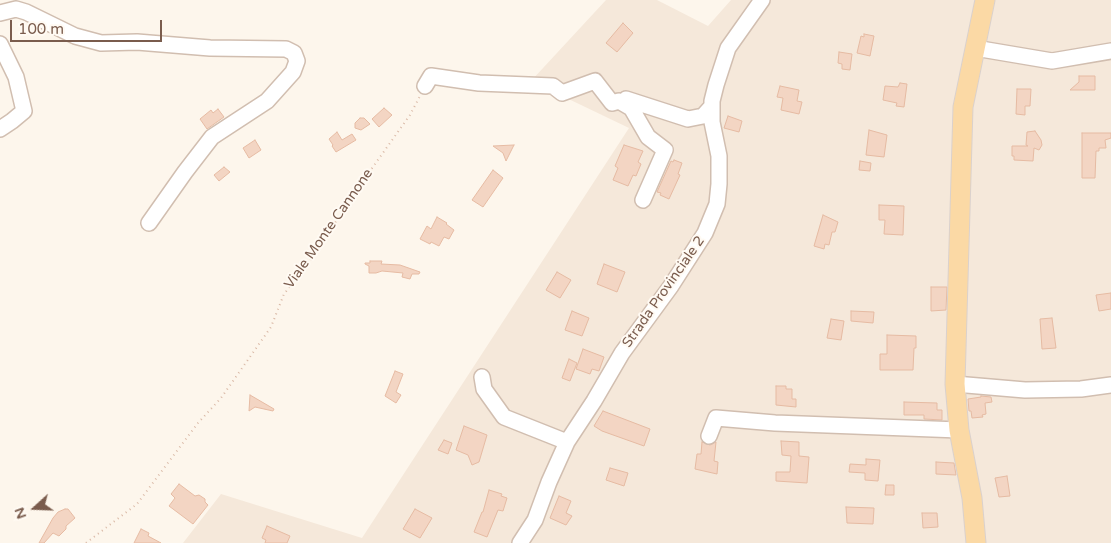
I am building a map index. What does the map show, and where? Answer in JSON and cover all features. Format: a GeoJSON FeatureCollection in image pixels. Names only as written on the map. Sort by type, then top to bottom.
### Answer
{"type":"FeatureCollection","features":[{"type":"Feature","properties":{"kind":"main road"},"geometry":{"type":"LineString","coordinates":[[976,543],[972,498],[959,430],[955,384],[963,107],[985,0]]}},
{"type":"Feature","properties":{"kind":"street","name":"Strada Provinciale 2"},"geometry":{"type":"LineString","coordinates":[[520,543],[535,520],[567,442],[594,401],[622,352],[671,286],[705,233],[717,204],[719,184],[719,156],[712,122],[712,106],[716,85],[728,48],[762,0]]}},
{"type":"Feature","properties":{"kind":"street"},"geometry":{"type":"LineString","coordinates":[[0,13],[16,10],[26,12],[75,36],[100,43],[136,42],[210,48],[286,49],[294,53],[297,61],[294,72],[267,101],[212,137],[149,222]]}},
{"type":"Feature","properties":{"kind":"street"},"geometry":{"type":"LineString","coordinates":[[0,44],[16,77],[24,111],[12,122],[0,129]]}},
{"type":"Feature","properties":{"kind":"street"},"geometry":{"type":"LineString","coordinates":[[975,48],[1052,61],[1111,51]]}},
{"type":"Feature","properties":{"kind":"street"},"geometry":{"type":"LineString","coordinates":[[425,86],[431,76],[480,83],[553,86],[562,93],[595,81],[612,102],[619,101],[632,108]]}},
{"type":"Feature","properties":{"kind":"street"},"geometry":{"type":"LineString","coordinates":[[643,200],[665,150],[648,137],[626,98],[688,119],[702,116],[712,106]]}},
{"type":"Feature","properties":{"kind":"street"},"geometry":{"type":"LineString","coordinates":[[482,377],[484,388],[504,417],[567,442]]}},
{"type":"Feature","properties":{"kind":"street"},"geometry":{"type":"LineString","coordinates":[[955,384],[1025,390],[1081,389],[1111,385]]}},
{"type":"Feature","properties":{"kind":"street"},"geometry":{"type":"LineString","coordinates":[[709,436],[716,418],[775,423],[959,430]]}},
{"type":"Feature","properties":{"kind":"path","name":"Viale Monte Cannone"},"geometry":{"type":"LineString","coordinates":[[86,543],[137,504],[198,423],[221,398],[271,327],[284,294],[311,259],[360,185],[410,115],[425,86]]}},
{"type":"Feature","properties":{"kind":"shaded area"},"geometry":{"type":"Polygon","coordinates":[[[606,0],[657,0],[708,26],[731,0],[1111,0],[1111,543],[183,543],[221,494],[362,538],[629,128],[531,81],[606,0]]]}},
{"type":"Feature","properties":{"kind":"building"},"geometry":{"type":"Polygon","coordinates":[[[623,23],[633,33],[617,52],[606,43],[623,23]]]}},
{"type":"Feature","properties":{"kind":"building"},"geometry":{"type":"Polygon","coordinates":[[[864,34],[874,36],[870,56],[857,53],[861,36],[864,37],[864,34]]]}},
{"type":"Feature","properties":{"kind":"building"},"geometry":{"type":"Polygon","coordinates":[[[839,52],[852,54],[850,70],[842,69],[842,64],[838,63],[839,52]]]}},
{"type":"Feature","properties":{"kind":"building"},"geometry":{"type":"Polygon","coordinates":[[[1079,76],[1095,76],[1095,90],[1070,90],[1079,82],[1079,76]]]}},
{"type":"Feature","properties":{"kind":"building"},"geometry":{"type":"Polygon","coordinates":[[[900,83],[907,84],[904,107],[896,106],[897,103],[883,100],[885,86],[898,87],[900,83]]]}},
{"type":"Feature","properties":{"kind":"building"},"geometry":{"type":"Polygon","coordinates":[[[780,86],[799,90],[797,101],[802,102],[799,114],[781,110],[783,98],[777,97],[780,86]]]}},
{"type":"Feature","properties":{"kind":"building"},"geometry":{"type":"Polygon","coordinates":[[[1017,89],[1031,89],[1030,106],[1025,106],[1025,115],[1016,114],[1017,89]]]}},
{"type":"Feature","properties":{"kind":"building"},"geometry":{"type":"Polygon","coordinates":[[[384,108],[392,115],[379,127],[372,119],[384,108]]]}},
{"type":"Feature","properties":{"kind":"building"},"geometry":{"type":"Polygon","coordinates":[[[218,109],[224,117],[207,129],[200,119],[211,110],[213,113],[218,109]]]}},
{"type":"Feature","properties":{"kind":"building"},"geometry":{"type":"Polygon","coordinates":[[[728,116],[742,121],[739,132],[724,128],[728,116]]]}},
{"type":"Feature","properties":{"kind":"building"},"geometry":{"type":"Polygon","coordinates":[[[360,118],[364,118],[370,124],[361,130],[355,128],[355,123],[360,118]]]}},
{"type":"Feature","properties":{"kind":"building"},"geometry":{"type":"Polygon","coordinates":[[[869,130],[887,135],[884,157],[866,155],[869,130]]]}},
{"type":"Feature","properties":{"kind":"building"},"geometry":{"type":"Polygon","coordinates":[[[1035,131],[1042,145],[1039,150],[1034,148],[1033,161],[1014,160],[1012,146],[1028,146],[1026,145],[1027,132],[1035,131]]]}},
{"type":"Feature","properties":{"kind":"building"},"geometry":{"type":"Polygon","coordinates":[[[337,132],[342,140],[352,134],[356,140],[336,152],[329,139],[337,132]]]}},
{"type":"Feature","properties":{"kind":"building"},"geometry":{"type":"Polygon","coordinates":[[[1082,133],[1111,133],[1111,138],[1105,140],[1106,148],[1099,148],[1099,151],[1096,151],[1095,178],[1082,178],[1082,133]]]}},
{"type":"Feature","properties":{"kind":"building"},"geometry":{"type":"Polygon","coordinates":[[[255,140],[261,150],[249,158],[243,148],[255,140]]]}},
{"type":"Feature","properties":{"kind":"building"},"geometry":{"type":"Polygon","coordinates":[[[514,145],[506,161],[503,153],[493,146],[514,145]]]}},
{"type":"Feature","properties":{"kind":"building"},"geometry":{"type":"Polygon","coordinates":[[[624,145],[643,151],[638,162],[641,164],[636,176],[633,175],[628,186],[613,180],[618,168],[615,166],[624,145]]]}},
{"type":"Feature","properties":{"kind":"building"},"geometry":{"type":"Polygon","coordinates":[[[674,160],[682,163],[678,174],[680,175],[669,199],[657,192],[671,161],[673,162],[674,160]]]}},
{"type":"Feature","properties":{"kind":"building"},"geometry":{"type":"Polygon","coordinates":[[[860,161],[871,163],[870,171],[859,170],[860,161]]]}},
{"type":"Feature","properties":{"kind":"building"},"geometry":{"type":"Polygon","coordinates":[[[224,167],[230,172],[219,181],[214,175],[224,167]]]}},
{"type":"Feature","properties":{"kind":"building"},"geometry":{"type":"Polygon","coordinates":[[[493,170],[503,178],[483,207],[472,200],[493,170]]]}},
{"type":"Feature","properties":{"kind":"building"},"geometry":{"type":"Polygon","coordinates":[[[879,205],[904,206],[903,235],[884,234],[885,220],[879,220],[879,205]]]}},
{"type":"Feature","properties":{"kind":"building"},"geometry":{"type":"Polygon","coordinates":[[[823,215],[838,222],[835,232],[832,232],[829,245],[825,244],[824,249],[814,246],[823,215]]]}},
{"type":"Feature","properties":{"kind":"building"},"geometry":{"type":"Polygon","coordinates":[[[437,217],[454,230],[449,239],[444,237],[439,246],[420,239],[427,226],[431,229],[437,217]]]}},
{"type":"Feature","properties":{"kind":"building"},"geometry":{"type":"Polygon","coordinates":[[[370,261],[382,261],[381,264],[400,265],[420,272],[419,274],[412,274],[410,279],[402,277],[403,273],[382,271],[369,273],[369,266],[365,263],[370,263],[370,261]]]}},
{"type":"Feature","properties":{"kind":"building"},"geometry":{"type":"Polygon","coordinates":[[[604,264],[625,272],[617,292],[597,284],[604,264]]]}},
{"type":"Feature","properties":{"kind":"building"},"geometry":{"type":"Polygon","coordinates":[[[557,272],[571,280],[560,298],[546,290],[557,272]]]}},
{"type":"Feature","properties":{"kind":"building"},"geometry":{"type":"Polygon","coordinates":[[[931,287],[947,287],[946,310],[931,311],[931,287]]]}},
{"type":"Feature","properties":{"kind":"building"},"geometry":{"type":"Polygon","coordinates":[[[1111,293],[1111,309],[1099,311],[1096,295],[1111,293]]]}},
{"type":"Feature","properties":{"kind":"building"},"geometry":{"type":"Polygon","coordinates":[[[572,311],[589,318],[582,336],[565,330],[572,311]]]}},
{"type":"Feature","properties":{"kind":"building"},"geometry":{"type":"Polygon","coordinates":[[[851,311],[874,312],[873,323],[851,321],[851,311]]]}},
{"type":"Feature","properties":{"kind":"building"},"geometry":{"type":"Polygon","coordinates":[[[1052,318],[1056,348],[1042,349],[1040,319],[1052,318]]]}},
{"type":"Feature","properties":{"kind":"building"},"geometry":{"type":"Polygon","coordinates":[[[831,319],[844,321],[841,340],[827,338],[831,319]]]}},
{"type":"Feature","properties":{"kind":"building"},"geometry":{"type":"Polygon","coordinates":[[[887,335],[916,336],[913,370],[880,370],[880,354],[887,354],[887,335]]]}},
{"type":"Feature","properties":{"kind":"building"},"geometry":{"type":"Polygon","coordinates":[[[583,349],[604,357],[599,371],[592,369],[590,374],[576,369],[583,349]]]}},
{"type":"Feature","properties":{"kind":"building"},"geometry":{"type":"Polygon","coordinates":[[[569,359],[577,363],[570,381],[562,378],[569,359]]]}},
{"type":"Feature","properties":{"kind":"building"},"geometry":{"type":"Polygon","coordinates":[[[395,371],[403,374],[396,392],[401,395],[396,403],[385,396],[395,371]]]}},
{"type":"Feature","properties":{"kind":"building"},"geometry":{"type":"Polygon","coordinates":[[[776,386],[786,386],[786,389],[792,389],[792,399],[796,399],[796,407],[776,405],[776,386]]]}},
{"type":"Feature","properties":{"kind":"building"},"geometry":{"type":"Polygon","coordinates":[[[250,395],[274,409],[273,411],[255,407],[249,411],[250,395]]]}},
{"type":"Feature","properties":{"kind":"building"},"geometry":{"type":"Polygon","coordinates":[[[981,396],[991,397],[992,402],[985,403],[986,414],[982,415],[983,417],[972,418],[968,399],[981,396]]]}},
{"type":"Feature","properties":{"kind":"building"},"geometry":{"type":"Polygon","coordinates":[[[904,402],[937,403],[937,410],[942,410],[942,420],[924,419],[924,415],[904,415],[904,402]]]}},
{"type":"Feature","properties":{"kind":"building"},"geometry":{"type":"Polygon","coordinates":[[[603,411],[650,429],[644,446],[602,431],[594,426],[603,411]]]}},
{"type":"Feature","properties":{"kind":"building"},"geometry":{"type":"Polygon","coordinates":[[[464,426],[487,435],[479,462],[472,465],[468,455],[456,450],[464,426]]]}},
{"type":"Feature","properties":{"kind":"building"},"geometry":{"type":"Polygon","coordinates":[[[444,440],[452,443],[448,454],[438,450],[444,440]]]}},
{"type":"Feature","properties":{"kind":"building"},"geometry":{"type":"Polygon","coordinates":[[[781,441],[799,442],[799,456],[809,457],[807,483],[776,481],[776,472],[790,472],[791,456],[782,455],[781,441]]]}},
{"type":"Feature","properties":{"kind":"building"},"geometry":{"type":"Polygon","coordinates":[[[702,442],[710,445],[716,442],[714,461],[718,462],[717,474],[695,469],[697,454],[701,454],[702,442]]]}},
{"type":"Feature","properties":{"kind":"building"},"geometry":{"type":"Polygon","coordinates":[[[866,459],[880,460],[878,481],[865,480],[865,473],[849,472],[850,464],[866,465],[866,459]]]}},
{"type":"Feature","properties":{"kind":"building"},"geometry":{"type":"Polygon","coordinates":[[[936,462],[954,463],[956,475],[936,474],[936,462]]]}},
{"type":"Feature","properties":{"kind":"building"},"geometry":{"type":"Polygon","coordinates":[[[610,468],[628,473],[624,486],[606,480],[610,468]]]}},
{"type":"Feature","properties":{"kind":"building"},"geometry":{"type":"Polygon","coordinates":[[[1007,476],[1010,496],[999,497],[995,478],[1007,476]]]}},
{"type":"Feature","properties":{"kind":"building"},"geometry":{"type":"Polygon","coordinates":[[[179,484],[195,496],[199,495],[205,499],[208,505],[193,524],[169,506],[175,498],[171,494],[179,484]]]}},
{"type":"Feature","properties":{"kind":"building"},"geometry":{"type":"Polygon","coordinates":[[[886,485],[894,485],[894,495],[885,495],[886,485]]]}},
{"type":"Feature","properties":{"kind":"building"},"geometry":{"type":"Polygon","coordinates":[[[489,490],[502,494],[501,496],[507,498],[503,511],[498,510],[487,537],[474,532],[483,512],[489,490]]]}},
{"type":"Feature","properties":{"kind":"building"},"geometry":{"type":"Polygon","coordinates":[[[559,496],[571,501],[566,513],[572,516],[566,525],[550,518],[559,496]]]}},
{"type":"Feature","properties":{"kind":"building"},"geometry":{"type":"Polygon","coordinates":[[[846,507],[874,508],[873,524],[847,523],[846,507]]]}},
{"type":"Feature","properties":{"kind":"building"},"geometry":{"type":"Polygon","coordinates":[[[68,509],[75,518],[59,536],[53,533],[44,543],[39,543],[53,518],[58,512],[68,509]]]}},
{"type":"Feature","properties":{"kind":"building"},"geometry":{"type":"Polygon","coordinates":[[[415,509],[432,518],[420,538],[403,529],[415,509]]]}},
{"type":"Feature","properties":{"kind":"building"},"geometry":{"type":"Polygon","coordinates":[[[922,513],[937,513],[938,527],[923,528],[922,513]]]}},
{"type":"Feature","properties":{"kind":"building"},"geometry":{"type":"Polygon","coordinates":[[[267,526],[290,536],[287,543],[265,543],[266,540],[262,538],[267,526]]]}},
{"type":"Feature","properties":{"kind":"building"},"geometry":{"type":"Polygon","coordinates":[[[141,529],[149,533],[148,536],[161,543],[134,543],[141,529]]]}}]}
